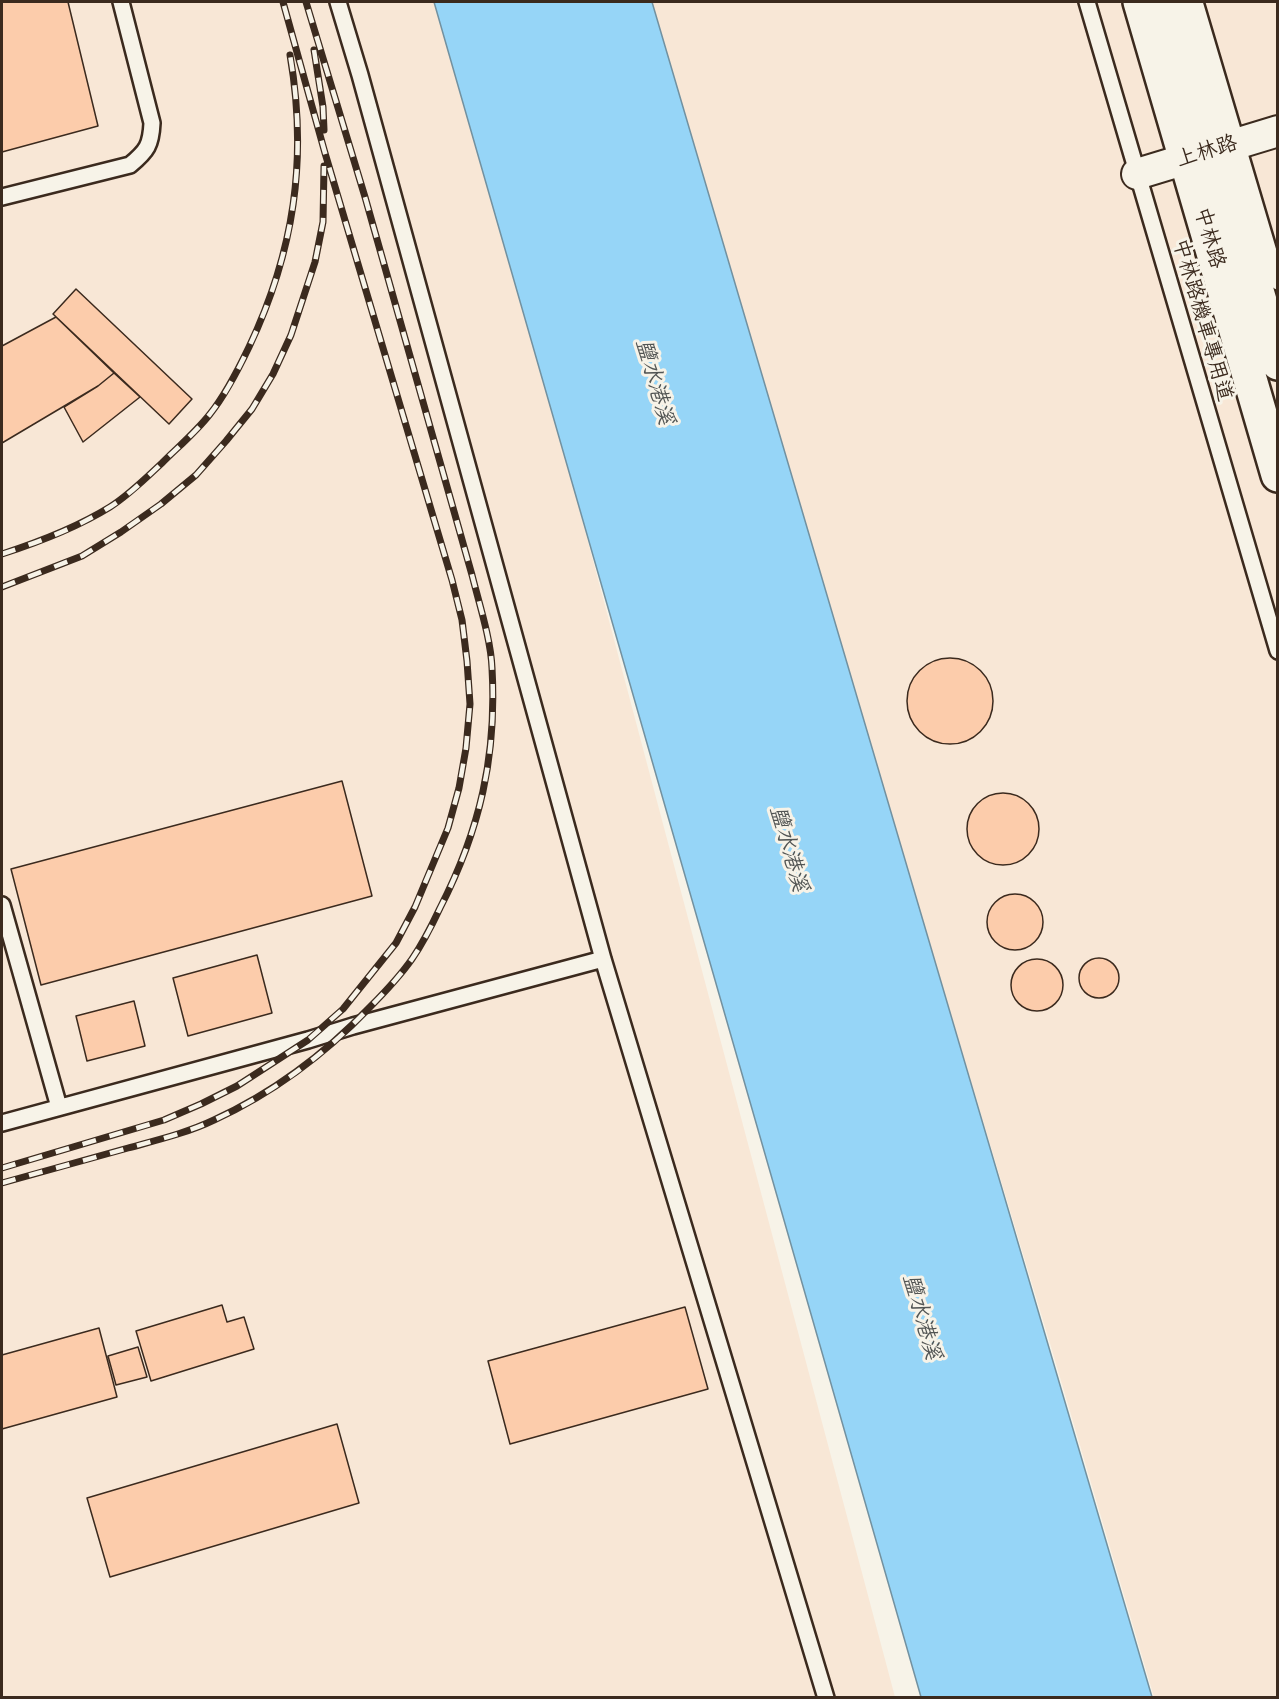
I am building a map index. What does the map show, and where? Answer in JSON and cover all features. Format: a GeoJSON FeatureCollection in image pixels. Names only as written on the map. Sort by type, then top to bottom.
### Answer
{"type":"FeatureCollection","features":[{"type":"Feature","properties":{"kind":"street","name":"中林路"},"geometry":{"type":"LineString","coordinates":[[1140,2],[1212,150],[1278,475]]}},
{"type":"Feature","properties":{"kind":"street","name":"中林路"},"geometry":{"type":"LineString","coordinates":[[1173,2],[1212,150],[1278,363]]}},
{"type":"Feature","properties":{"kind":"street","name":"上林路"},"geometry":{"type":"LineString","coordinates":[[1137,174],[1278,131]]}},
{"type":"Feature","properties":{"kind":"lane"},"geometry":{"type":"LineString","coordinates":[[2,197],[130,165],[143,154],[151,140],[152,123],[121,2]]}},
{"type":"Feature","properties":{"kind":"lane"},"geometry":{"type":"LineString","coordinates":[[338,2],[373,121],[603,959],[826,1698]]}},
{"type":"Feature","properties":{"kind":"lane","name":"中林路機車專用道"},"geometry":{"type":"LineString","coordinates":[[1087,2],[1278,651]]}},
{"type":"Feature","properties":{"kind":"lane"},"geometry":{"type":"LineString","coordinates":[[1195,2],[1212,150],[1278,282]]}},
{"type":"Feature","properties":{"kind":"lane"},"geometry":{"type":"LineString","coordinates":[[2,905],[59,1107]]}},
{"type":"Feature","properties":{"kind":"lane"},"geometry":{"type":"LineString","coordinates":[[2,1123],[603,959]]}},
{"type":"Feature","properties":{"kind":"shaded area"},"geometry":{"type":"Polygon","coordinates":[[[2,2],[438,2],[519,282],[895,1697],[2,1698],[2,2]]]}},
{"type":"Feature","properties":{"kind":"shaded area"},"geometry":{"type":"Polygon","coordinates":[[[648,2],[1277,2],[1277,1697],[1154,1697],[648,2]]]}},
{"type":"Feature","properties":{"kind":"water","name":"鹽水港溪"},"geometry":{"type":"Polygon","coordinates":[[[434,2],[652,2],[1152,1697],[921,1697],[434,2]]]}},
{"type":"Feature","properties":{"kind":"building"},"geometry":{"type":"Polygon","coordinates":[[[2,2],[68,2],[98,126],[2,152],[2,2]]]}},
{"type":"Feature","properties":{"kind":"building"},"geometry":{"type":"Polygon","coordinates":[[[76,289],[192,399],[169,424],[53,314],[76,289]]]}},
{"type":"Feature","properties":{"kind":"building"},"geometry":{"type":"Polygon","coordinates":[[[56,317],[114,373],[98,386],[2,443],[2,346],[56,317]]]}},
{"type":"Feature","properties":{"kind":"building"},"geometry":{"type":"Polygon","coordinates":[[[114,373],[140,397],[83,442],[64,407],[114,373]]]}},
{"type":"Feature","properties":{"kind":"building"},"geometry":{"type":"Polygon","coordinates":[[[950,658],[974,665],[986,677],[993,701],[986,725],[974,737],[950,744],[926,737],[914,725],[907,701],[914,677],[926,665],[950,658]]]}},
{"type":"Feature","properties":{"kind":"building"},"geometry":{"type":"Polygon","coordinates":[[[342,781],[372,896],[41,985],[11,869],[342,781]]]}},
{"type":"Feature","properties":{"kind":"building"},"geometry":{"type":"Polygon","coordinates":[[[1003,793],[1023,799],[1033,809],[1039,829],[1033,849],[1023,859],[1003,865],[983,859],[973,849],[967,829],[973,809],[983,799],[1003,793]]]}},
{"type":"Feature","properties":{"kind":"building"},"geometry":{"type":"Polygon","coordinates":[[[1015,894],[1026,896],[1035,902],[1041,911],[1043,922],[1041,933],[1035,942],[1026,948],[1015,950],[1004,948],[995,942],[989,933],[987,922],[989,911],[995,902],[1004,896],[1015,894]]]}},
{"type":"Feature","properties":{"kind":"building"},"geometry":{"type":"Polygon","coordinates":[[[257,955],[272,1013],[188,1036],[173,978],[257,955]]]}},
{"type":"Feature","properties":{"kind":"building"},"geometry":{"type":"Polygon","coordinates":[[[1099,958],[1107,959],[1113,964],[1118,970],[1118,986],[1113,992],[1107,997],[1099,998],[1091,997],[1085,992],[1080,986],[1079,978],[1080,970],[1085,964],[1091,959],[1099,958]]]}},
{"type":"Feature","properties":{"kind":"building"},"geometry":{"type":"Polygon","coordinates":[[[1037,959],[1047,961],[1055,967],[1061,975],[1063,985],[1061,995],[1055,1003],[1047,1009],[1037,1011],[1027,1009],[1019,1003],[1013,995],[1011,985],[1013,975],[1019,967],[1027,961],[1037,959]]]}},
{"type":"Feature","properties":{"kind":"building"},"geometry":{"type":"Polygon","coordinates":[[[134,1001],[145,1046],[87,1061],[76,1016],[134,1001]]]}},
{"type":"Feature","properties":{"kind":"building"},"geometry":{"type":"Polygon","coordinates":[[[222,1305],[227,1322],[244,1317],[254,1349],[151,1381],[136,1331],[222,1305]]]}},
{"type":"Feature","properties":{"kind":"building"},"geometry":{"type":"Polygon","coordinates":[[[685,1307],[708,1389],[510,1444],[488,1361],[685,1307]]]}},
{"type":"Feature","properties":{"kind":"building"},"geometry":{"type":"Polygon","coordinates":[[[99,1328],[117,1397],[2,1429],[2,1355],[99,1328]]]}},
{"type":"Feature","properties":{"kind":"building"},"geometry":{"type":"Polygon","coordinates":[[[138,1347],[147,1377],[116,1385],[108,1356],[138,1347]]]}},
{"type":"Feature","properties":{"kind":"building"},"geometry":{"type":"Polygon","coordinates":[[[337,1424],[359,1503],[110,1577],[87,1498],[337,1424]]]}},
{"type":"Feature","properties":{"kind":"railway"},"geometry":{"type":"LineString","coordinates":[[2,1168],[164,1120],[237,1086],[308,1040],[343,1009],[396,943],[415,907],[448,828],[459,788],[470,704],[462,620],[283,2]]}},
{"type":"Feature","properties":{"kind":"railway"},"geometry":{"type":"LineString","coordinates":[[2,1183],[193,1129],[258,1097],[317,1056],[353,1024],[392,984],[420,947],[466,850],[483,792],[492,732],[493,700],[492,668],[487,634],[365,197],[306,2]]}},
{"type":"Feature","properties":{"kind":"railway"},"geometry":{"type":"LineString","coordinates":[[314,50],[323,107],[324,130]]}},
{"type":"Feature","properties":{"kind":"railway"},"geometry":{"type":"LineString","coordinates":[[2,554],[71,528],[97,515],[124,497],[199,427],[231,382],[249,347],[277,276],[293,204],[298,131],[290,55]]}},
{"type":"Feature","properties":{"kind":"railway"},"geometry":{"type":"LineString","coordinates":[[2,587],[82,556],[161,504],[196,475],[252,409],[273,374],[291,335],[315,262],[323,222],[324,166]]}}]}
